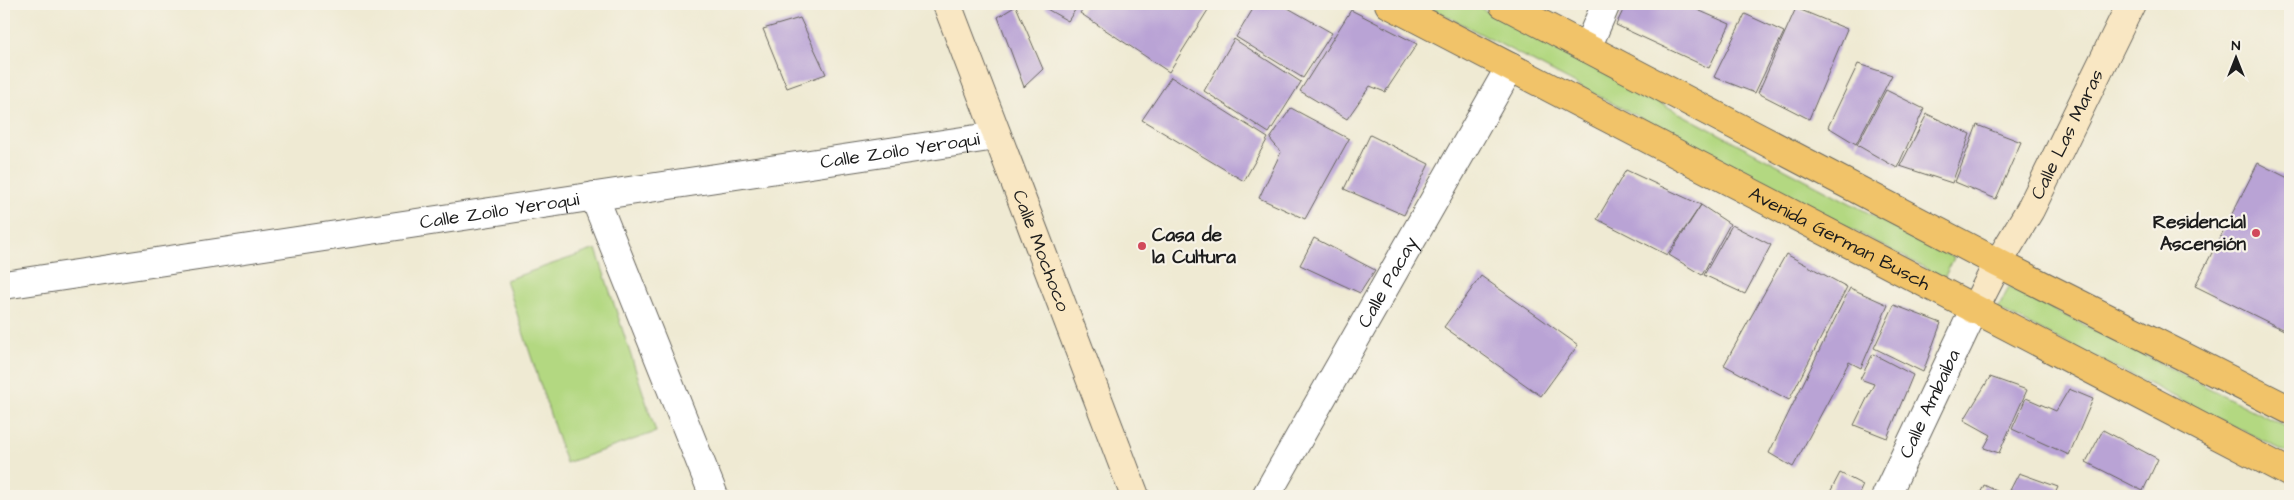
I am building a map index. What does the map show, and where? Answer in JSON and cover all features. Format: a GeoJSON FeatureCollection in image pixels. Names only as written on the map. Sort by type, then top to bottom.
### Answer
{"type":"FeatureCollection","features":[{"type":"Feature","properties":{"kind":"main road","name":"Avenida German Busch"},"geometry":{"type":"LineString","coordinates":[[1389,4],[2290,473]]}},
{"type":"Feature","properties":{"kind":"main road"},"geometry":{"type":"LineString","coordinates":[[1503,4],[1998,264],[2290,410]]}},
{"type":"Feature","properties":{"kind":"street","name":"Calle Mochoco"},"geometry":{"type":"LineString","coordinates":[[947,4],[1135,496]]}},
{"type":"Feature","properties":{"kind":"street"},"geometry":{"type":"LineString","coordinates":[[1588,48],[1606,4]]}},
{"type":"Feature","properties":{"kind":"street","name":"Calle Las Maras"},"geometry":{"type":"LineString","coordinates":[[1974,310],[1998,264],[2030,210],[2131,4]]}},
{"type":"Feature","properties":{"kind":"street","name":"Calle Pacay"},"geometry":{"type":"LineString","coordinates":[[1266,496],[1510,67]]}},
{"type":"Feature","properties":{"kind":"street","name":"Calle Zoilo Yeroqui"},"geometry":{"type":"LineString","coordinates":[[4,285],[996,136]]}},
{"type":"Feature","properties":{"kind":"street"},"geometry":{"type":"LineString","coordinates":[[594,196],[714,496]]}},
{"type":"Feature","properties":{"kind":"street","name":"Calle Ambaiba"},"geometry":{"type":"LineString","coordinates":[[1886,496],[1974,310]]}},
{"type":"Feature","properties":{"kind":"green space"},"geometry":{"type":"Polygon","coordinates":[[[1424,4],[1473,4],[1954,258],[1944,278],[1424,4]]]}},
{"type":"Feature","properties":{"kind":"green space"},"geometry":{"type":"Polygon","coordinates":[[[596,249],[656,432],[566,463],[506,280],[596,249]]]}},
{"type":"Feature","properties":{"kind":"green space"},"geometry":{"type":"Polygon","coordinates":[[[2009,287],[2290,429],[2290,454],[1998,309],[2009,287]]]}},
{"type":"Feature","properties":{"kind":"building"},"geometry":{"type":"Polygon","coordinates":[[[1048,4],[1079,4],[1068,21],[1045,8],[1048,4]]]}},
{"type":"Feature","properties":{"kind":"building"},"geometry":{"type":"Polygon","coordinates":[[[1086,4],[1199,4],[1208,10],[1169,72],[1080,13],[1086,4]]]}},
{"type":"Feature","properties":{"kind":"building"},"geometry":{"type":"Polygon","coordinates":[[[1256,4],[1281,4],[1332,33],[1303,78],[1236,37],[1256,4]]]}},
{"type":"Feature","properties":{"kind":"building"},"geometry":{"type":"Polygon","coordinates":[[[1626,4],[1684,4],[1730,24],[1709,68],[1616,25],[1626,4]]]}},
{"type":"Feature","properties":{"kind":"building"},"geometry":{"type":"Polygon","coordinates":[[[1016,6],[1043,69],[1024,87],[998,17],[1016,6]]]}},
{"type":"Feature","properties":{"kind":"building"},"geometry":{"type":"Polygon","coordinates":[[[1796,8],[1847,29],[1809,119],[1758,93],[1796,8]]]}},
{"type":"Feature","properties":{"kind":"building"},"geometry":{"type":"Polygon","coordinates":[[[1351,10],[1417,44],[1385,92],[1370,86],[1347,119],[1300,91],[1351,10]]]}},
{"type":"Feature","properties":{"kind":"building"},"geometry":{"type":"Polygon","coordinates":[[[1745,14],[1784,32],[1755,93],[1714,77],[1745,14]]]}},
{"type":"Feature","properties":{"kind":"building"},"geometry":{"type":"Polygon","coordinates":[[[800,18],[826,74],[787,88],[763,29],[800,18]]]}},
{"type":"Feature","properties":{"kind":"building"},"geometry":{"type":"Polygon","coordinates":[[[1234,39],[1301,82],[1269,133],[1204,91],[1234,39]]]}},
{"type":"Feature","properties":{"kind":"building"},"geometry":{"type":"Polygon","coordinates":[[[1858,64],[1892,75],[1856,144],[1828,127],[1858,64]]]}},
{"type":"Feature","properties":{"kind":"building"},"geometry":{"type":"Polygon","coordinates":[[[1171,77],[1268,138],[1244,181],[1142,120],[1171,77]]]}},
{"type":"Feature","properties":{"kind":"building"},"geometry":{"type":"Polygon","coordinates":[[[1886,90],[1924,109],[1897,168],[1857,145],[1886,90]]]}},
{"type":"Feature","properties":{"kind":"building"},"geometry":{"type":"Polygon","coordinates":[[[1291,108],[1349,139],[1305,219],[1259,198],[1281,152],[1270,139],[1291,108]]]}},
{"type":"Feature","properties":{"kind":"building"},"geometry":{"type":"Polygon","coordinates":[[[1927,114],[1970,134],[1952,183],[1900,166],[1927,114]]]}},
{"type":"Feature","properties":{"kind":"building"},"geometry":{"type":"Polygon","coordinates":[[[1977,125],[2021,142],[1996,199],[1955,182],[1977,125]]]}},
{"type":"Feature","properties":{"kind":"building"},"geometry":{"type":"Polygon","coordinates":[[[1370,135],[1429,164],[1404,215],[1344,189],[1370,135]]]}},
{"type":"Feature","properties":{"kind":"building","name":"Residencial Ascensión"},"geometry":{"type":"Polygon","coordinates":[[[2258,163],[2290,179],[2290,333],[2195,286],[2258,163]]]}},
{"type":"Feature","properties":{"kind":"building"},"geometry":{"type":"Polygon","coordinates":[[[1626,170],[1701,205],[1667,255],[1597,219],[1626,170]]]}},
{"type":"Feature","properties":{"kind":"building"},"geometry":{"type":"Polygon","coordinates":[[[1701,205],[1730,224],[1702,275],[1669,255],[1701,205]]]}},
{"type":"Feature","properties":{"kind":"building"},"geometry":{"type":"Polygon","coordinates":[[[1732,225],[1771,245],[1745,294],[1704,275],[1732,225]]]}},
{"type":"Feature","properties":{"kind":"building"},"geometry":{"type":"Polygon","coordinates":[[[1314,238],[1375,270],[1360,293],[1300,265],[1314,238]]]}},
{"type":"Feature","properties":{"kind":"building"},"geometry":{"type":"Polygon","coordinates":[[[1786,254],[1847,287],[1789,400],[1724,365],[1786,254]]]}},
{"type":"Feature","properties":{"kind":"building"},"geometry":{"type":"Polygon","coordinates":[[[1481,276],[1578,345],[1541,396],[1444,327],[1481,276]]]}},
{"type":"Feature","properties":{"kind":"building"},"geometry":{"type":"Polygon","coordinates":[[[1850,288],[1888,305],[1861,368],[1849,362],[1793,467],[1769,453],[1850,288]]]}},
{"type":"Feature","properties":{"kind":"building"},"geometry":{"type":"Polygon","coordinates":[[[1894,305],[1941,323],[1923,372],[1874,348],[1894,305]]]}},
{"type":"Feature","properties":{"kind":"building"},"geometry":{"type":"Polygon","coordinates":[[[1873,354],[1913,375],[1887,438],[1854,425],[1874,384],[1860,379],[1873,354]]]}},
{"type":"Feature","properties":{"kind":"building"},"geometry":{"type":"Polygon","coordinates":[[[1990,377],[2027,390],[1999,453],[1984,448],[1991,435],[1964,420],[1990,377]]]}},
{"type":"Feature","properties":{"kind":"building"},"geometry":{"type":"Polygon","coordinates":[[[2069,389],[2093,399],[2069,455],[2012,429],[2026,398],[2056,411],[2069,389]]]}},
{"type":"Feature","properties":{"kind":"building"},"geometry":{"type":"Polygon","coordinates":[[[2103,430],[2158,459],[2143,491],[2086,462],[2103,430]]]}},
{"type":"Feature","properties":{"kind":"building"},"geometry":{"type":"Polygon","coordinates":[[[1840,473],[1863,485],[1858,496],[1828,496],[1840,473]]]}},
{"type":"Feature","properties":{"kind":"building"},"geometry":{"type":"Polygon","coordinates":[[[2019,473],[2058,487],[2054,496],[2007,496],[2019,473]]]}},
{"type":"Feature","properties":{"kind":"building"},"geometry":{"type":"Polygon","coordinates":[[[1984,485],[2007,496],[1979,496],[1984,485]]]}},
{"type":"Feature","properties":{"kind":"place","name":"Residencial Ascensión"},"geometry":{"type":"Point","coordinates":[2256,233]}},
{"type":"Feature","properties":{"kind":"place","name":"Casa de la Cultura"},"geometry":{"type":"Point","coordinates":[1142,246]}}]}
